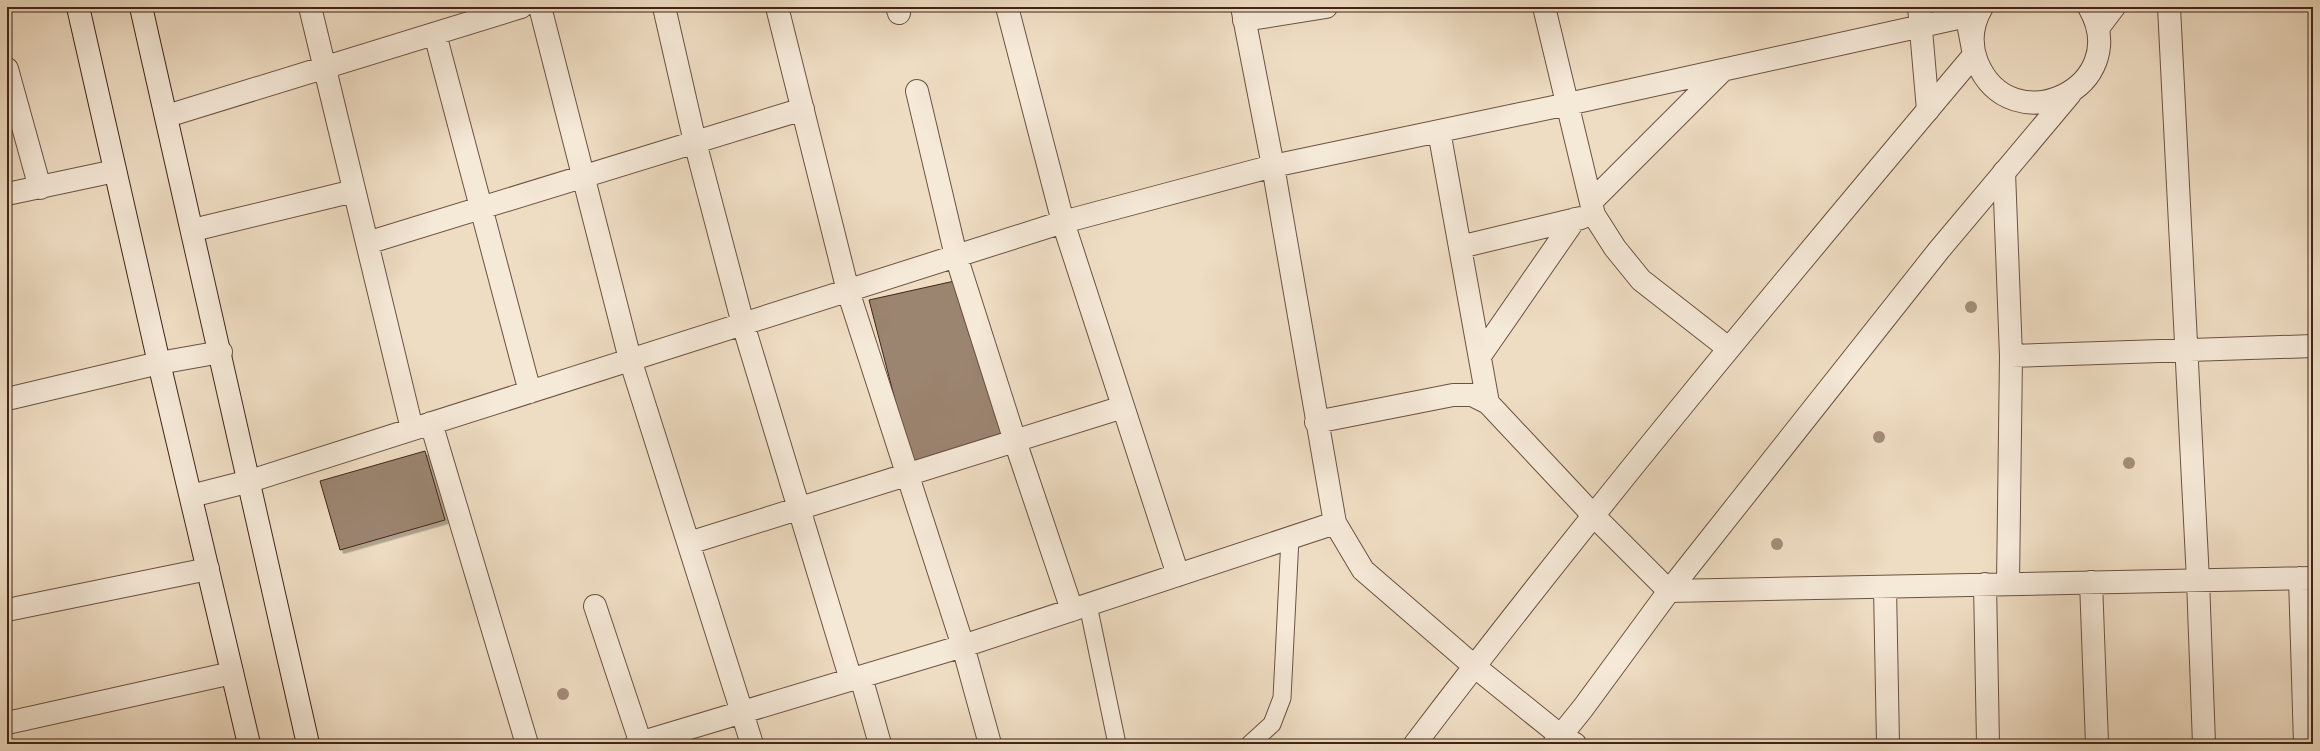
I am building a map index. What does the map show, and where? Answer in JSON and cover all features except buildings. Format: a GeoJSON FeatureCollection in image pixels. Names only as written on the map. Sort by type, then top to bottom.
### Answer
{"type":"FeatureCollection","features":[{"type":"Feature","properties":{"kind":"street"},"geometry":{"type":"LineString","coordinates":[[78,7],[159,363],[249,744]]}},
{"type":"Feature","properties":{"kind":"street"},"geometry":{"type":"LineString","coordinates":[[142,7],[221,352],[308,744]]}},
{"type":"Feature","properties":{"kind":"street"},"geometry":{"type":"LineString","coordinates":[[310,7],[367,243],[421,426],[527,744]]}},
{"type":"Feature","properties":{"kind":"street"},"geometry":{"type":"LineString","coordinates":[[167,116],[521,7]]}},
{"type":"Feature","properties":{"kind":"street"},"geometry":{"type":"LineString","coordinates":[[540,7],[630,359],[752,744]]}},
{"type":"Feature","properties":{"kind":"street"},"geometry":{"type":"LineString","coordinates":[[664,7],[696,142],[743,324],[799,509],[856,679],[880,744]]}},
{"type":"Feature","properties":{"kind":"street"},"geometry":{"type":"LineString","coordinates":[[777,7],[848,291],[963,646],[990,744]]}},
{"type":"Feature","properties":{"kind":"street"},"geometry":{"type":"LineString","coordinates":[[1007,7],[1063,222],[1178,575]]}},
{"type":"Feature","properties":{"kind":"street"},"geometry":{"type":"LineString","coordinates":[[1326,7],[1243,14],[1273,166],[1316,422],[1335,523],[1363,570],[1563,741],[1669,591],[1939,250],[2070,94],[2085,81],[2096,62],[2100,40],[2096,18],[2090,7]]}},
{"type":"Feature","properties":{"kind":"street"},"geometry":{"type":"LineString","coordinates":[[1544,7],[1568,104],[1587,212],[1641,280],[1728,348]]}},
{"type":"Feature","properties":{"kind":"street"},"geometry":{"type":"LineString","coordinates":[[2098,28],[2114,7]]}},
{"type":"Feature","properties":{"kind":"street"},"geometry":{"type":"LineString","coordinates":[[2169,7],[2198,580],[2204,744]]}},
{"type":"Feature","properties":{"kind":"street"},"geometry":{"type":"LineString","coordinates":[[191,496],[250,481],[1063,222],[1273,166],[1723,70],[1920,17],[1971,10],[1977,15],[1972,35],[1974,55],[1981,73],[1994,89],[2012,99],[2031,103],[2045,102],[2070,94]]}},
{"type":"Feature","properties":{"kind":"street"},"geometry":{"type":"LineString","coordinates":[[1920,17],[1928,110]]}},
{"type":"Feature","properties":{"kind":"street"},"geometry":{"type":"LineString","coordinates":[[435,34],[530,392]]}},
{"type":"Feature","properties":{"kind":"street"},"geometry":{"type":"LineString","coordinates":[[1415,744],[1474,666],[1592,516],[1728,348],[1974,55]]}},
{"type":"Feature","properties":{"kind":"street"},"geometry":{"type":"LineString","coordinates":[[7,69],[40,188]]}},
{"type":"Feature","properties":{"kind":"street"},"geometry":{"type":"LineString","coordinates":[[1480,356],[1587,212],[1723,70]]}},
{"type":"Feature","properties":{"kind":"street"},"geometry":{"type":"LineString","coordinates":[[917,91],[956,256],[1015,441],[1080,608]]}},
{"type":"Feature","properties":{"kind":"street"},"geometry":{"type":"LineString","coordinates":[[367,243],[803,109]]}},
{"type":"Feature","properties":{"kind":"street"},"geometry":{"type":"LineString","coordinates":[[1439,131],[1488,403]]}},
{"type":"Feature","properties":{"kind":"street"},"geometry":{"type":"LineString","coordinates":[[7,194],[115,171]]}},
{"type":"Feature","properties":{"kind":"street"},"geometry":{"type":"LineString","coordinates":[[2004,172],[2011,356],[2008,584]]}},
{"type":"Feature","properties":{"kind":"street"},"geometry":{"type":"LineString","coordinates":[[193,230],[354,191]]}},
{"type":"Feature","properties":{"kind":"street"},"geometry":{"type":"LineString","coordinates":[[1460,247],[1587,212]]}},
{"type":"Feature","properties":{"kind":"street"},"geometry":{"type":"LineString","coordinates":[[2011,356],[2313,346]]}},
{"type":"Feature","properties":{"kind":"street"},"geometry":{"type":"LineString","coordinates":[[7,399],[159,363],[221,352]]}},
{"type":"Feature","properties":{"kind":"street"},"geometry":{"type":"LineString","coordinates":[[1316,422],[1453,395],[1472,395],[1488,403],[1592,516],[1669,591],[2306,578],[2305,744]]}},
{"type":"Feature","properties":{"kind":"street"},"geometry":{"type":"LineString","coordinates":[[689,543],[1123,407]]}},
{"type":"Feature","properties":{"kind":"street"},"geometry":{"type":"LineString","coordinates":[[595,606],[639,744],[963,646],[1335,523]]}},
{"type":"Feature","properties":{"kind":"street"},"geometry":{"type":"LineString","coordinates":[[7,610],[208,569]]}},
{"type":"Feature","properties":{"kind":"street"},"geometry":{"type":"LineString","coordinates":[[2091,582],[2096,744]]}},
{"type":"Feature","properties":{"kind":"street"},"geometry":{"type":"LineString","coordinates":[[1985,584],[1988,744]]}},
{"type":"Feature","properties":{"kind":"street"},"geometry":{"type":"LineString","coordinates":[[1885,587],[1888,744]]}},
{"type":"Feature","properties":{"kind":"street"},"geometry":{"type":"LineString","coordinates":[[7,723],[232,673]]}},
{"type":"Feature","properties":{"kind":"lane"},"geometry":{"type":"LineString","coordinates":[[1250,744],[1272,724],[1282,698],[1290,538]]}},
{"type":"Feature","properties":{"kind":"lane"},"geometry":{"type":"LineString","coordinates":[[1080,608],[1118,744]]}}]}
